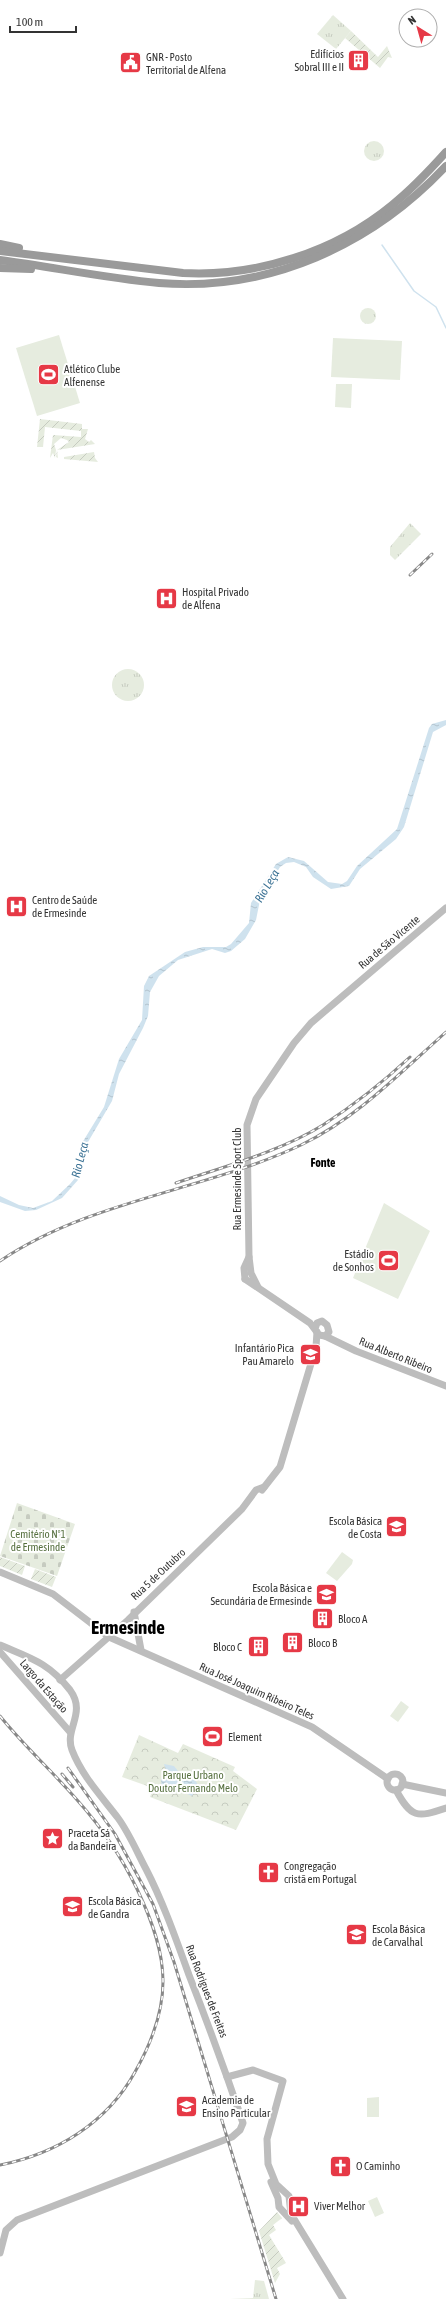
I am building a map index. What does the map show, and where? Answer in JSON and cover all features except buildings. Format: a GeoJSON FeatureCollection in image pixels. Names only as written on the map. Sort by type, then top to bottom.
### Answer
{"type":"FeatureCollection","features":[{"type":"Feature","properties":{"kind":"highway"},"geometry":{"type":"LineString","coordinates":[[0,251],[203,274],[248,270],[285,260],[324,246],[358,228],[391,206],[419,182],[446,152]]}},
{"type":"Feature","properties":{"kind":"highway"},"geometry":{"type":"LineString","coordinates":[[0,260],[62,271],[160,283],[204,283],[249,277],[288,268],[327,254],[362,236],[412,200],[446,166]]}},
{"type":"Feature","properties":{"kind":"highway"},"geometry":{"type":"LineString","coordinates":[[0,244],[48,256]]}},
{"type":"Feature","properties":{"kind":"highway"},"geometry":{"type":"LineString","coordinates":[[0,268],[62,271]]}},
{"type":"Feature","properties":{"kind":"main road","name":"Rua de São Vicente"},"geometry":{"type":"LineString","coordinates":[[311,1023],[446,908]]}},
{"type":"Feature","properties":{"kind":"main road","name":"Rua Ermesinde Sport Club"},"geometry":{"type":"LineString","coordinates":[[258,1287],[251,1273],[249,1257],[246,1134],[250,1114],[256,1099],[294,1043],[311,1023]]}},
{"type":"Feature","properties":{"kind":"main road","name":"Rua Ermesinde Sport Club"},"geometry":{"type":"LineString","coordinates":[[245,1279],[244,1268],[249,1257]]}},
{"type":"Feature","properties":{"kind":"main road"},"geometry":{"type":"LineString","coordinates":[[251,1273],[245,1279],[308,1321],[316,1328],[325,1322],[329,1332],[325,1337]]}},
{"type":"Feature","properties":{"kind":"main road","name":"Rua Alberto Ribeiro"},"geometry":{"type":"LineString","coordinates":[[316,1328],[325,1337],[339,1342],[356,1351],[446,1386]]}},
{"type":"Feature","properties":{"kind":"main road","name":"Rua 5 de Outubro"},"geometry":{"type":"LineString","coordinates":[[60,1680],[109,1636],[264,1487],[280,1468],[316,1347],[316,1328]]}},
{"type":"Feature","properties":{"kind":"main road","name":"Rua Alberto Ribeiro"},"geometry":{"type":"LineString","coordinates":[[328,1328],[339,1342]]}},
{"type":"Feature","properties":{"kind":"main road","name":"Rua 5 de Outubro"},"geometry":{"type":"LineString","coordinates":[[316,1347],[325,1337]]}},
{"type":"Feature","properties":{"kind":"main road","name":"Rua José Joaquim Ribeiro Teles"},"geometry":{"type":"LineString","coordinates":[[0,1572],[53,1594],[109,1636],[312,1727],[388,1779]]}},
{"type":"Feature","properties":{"kind":"main road"},"geometry":{"type":"LineString","coordinates":[[134,1612],[141,1650]]}},
{"type":"Feature","properties":{"kind":"main road"},"geometry":{"type":"LineString","coordinates":[[1,1653],[4,1647]]}},
{"type":"Feature","properties":{"kind":"main road","name":"Rua Rodrigues de Freitas"},"geometry":{"type":"LineString","coordinates":[[0,2253],[6,2230],[17,2220],[237,2134],[243,2123],[171,1928],[146,1870],[119,1820],[95,1789],[74,1754],[70,1732],[76,1721],[77,1708],[72,1694],[43,1663],[32,1657],[4,1647]]}},
{"type":"Feature","properties":{"kind":"main road","name":"Largo da Estação"},"geometry":{"type":"LineString","coordinates":[[1,1653],[70,1732]]}},
{"type":"Feature","properties":{"kind":"main road"},"geometry":{"type":"LineString","coordinates":[[402,1784],[400,1777],[396,1775],[388,1779],[389,1788],[396,1790],[408,1810],[414,1814],[426,1814],[446,1808]]}},
{"type":"Feature","properties":{"kind":"main road"},"geometry":{"type":"LineString","coordinates":[[396,1790],[402,1784]]}},
{"type":"Feature","properties":{"kind":"main road"},"geometry":{"type":"LineString","coordinates":[[402,1784],[446,1794]]}},
{"type":"Feature","properties":{"kind":"main road"},"geometry":{"type":"LineString","coordinates":[[227,2077],[253,2070],[282,2084]]}},
{"type":"Feature","properties":{"kind":"main road"},"geometry":{"type":"LineString","coordinates":[[282,2084],[269,2128],[266,2153],[272,2175],[276,2184],[289,2196],[291,2214],[343,2299]]}},
{"type":"Feature","properties":{"kind":"main road"},"geometry":{"type":"LineString","coordinates":[[282,2084],[269,2115],[263,2139],[264,2165],[281,2208],[291,2219],[339,2299]]}},
{"type":"Feature","properties":{"kind":"main road"},"geometry":{"type":"LineString","coordinates":[[278,2198],[281,2192],[285,2192]]}},
{"type":"Feature","properties":{"kind":"main road"},"geometry":{"type":"LineString","coordinates":[[281,2208],[286,2209],[289,2206]]}},
{"type":"Feature","properties":{"kind":"green space"},"geometry":{"type":"Polygon","coordinates":[[[333,15],[351,31],[336,49],[317,34],[333,15]]]}},
{"type":"Feature","properties":{"kind":"green space"},"geometry":{"type":"Polygon","coordinates":[[[351,31],[378,57],[387,46],[392,58],[388,57],[380,68],[345,38],[351,31]]]}},
{"type":"Feature","properties":{"kind":"green space"},"geometry":{"type":"Polygon","coordinates":[[[374,141],[381,144],[384,151],[381,158],[374,161],[367,158],[364,151],[367,144],[374,141]]]}},
{"type":"Feature","properties":{"kind":"green space"},"geometry":{"type":"Polygon","coordinates":[[[365,308],[371,308],[376,313],[374,322],[371,324],[365,324],[360,319],[360,313],[365,308]]]}},
{"type":"Feature","properties":{"kind":"green space","name":"Atlético Clube Alfenense"},"geometry":{"type":"Polygon","coordinates":[[[59,335],[80,403],[37,416],[16,348],[59,335]]]}},
{"type":"Feature","properties":{"kind":"green space"},"geometry":{"type":"Polygon","coordinates":[[[333,338],[402,341],[400,380],[331,377],[333,338]]]}},
{"type":"Feature","properties":{"kind":"green space"},"geometry":{"type":"Polygon","coordinates":[[[336,384],[352,384],[351,408],[335,407],[336,384]]]}},
{"type":"Feature","properties":{"kind":"green space"},"geometry":{"type":"Polygon","coordinates":[[[40,419],[82,424],[82,429],[88,429],[85,439],[89,442],[91,440],[95,444],[57,450],[69,442],[61,438],[54,444],[56,450],[55,458],[53,453],[50,458],[53,435],[81,437],[81,431],[45,427],[43,447],[37,447],[40,419]]]}},
{"type":"Feature","properties":{"kind":"green space"},"geometry":{"type":"Polygon","coordinates":[[[94,452],[95,458],[98,462],[64,459],[64,457],[94,452]]]}},
{"type":"Feature","properties":{"kind":"green space"},"geometry":{"type":"Polygon","coordinates":[[[410,523],[421,534],[395,560],[390,555],[390,547],[410,523]]]}},
{"type":"Feature","properties":{"kind":"green space"},"geometry":{"type":"Polygon","coordinates":[[[128,669],[134,670],[141,676],[144,685],[143,691],[137,698],[128,701],[122,700],[115,694],[112,685],[113,679],[119,672],[128,669]]]}},
{"type":"Feature","properties":{"kind":"green space","name":"Estádio de Sonhos"},"geometry":{"type":"Polygon","coordinates":[[[384,1203],[430,1231],[398,1299],[353,1278],[384,1203]]]}},
{"type":"Feature","properties":{"kind":"green space","name":"Cemitério Nº1 de Ermesinde"},"geometry":{"type":"Polygon","coordinates":[[[17,1503],[75,1524],[57,1576],[0,1556],[17,1503]]]}},
{"type":"Feature","properties":{"kind":"green space"},"geometry":{"type":"Polygon","coordinates":[[[342,1552],[353,1560],[352,1564],[337,1581],[326,1573],[342,1552]]]}},
{"type":"Feature","properties":{"kind":"green space"},"geometry":{"type":"Polygon","coordinates":[[[0,1557],[25,1566],[22,1575],[0,1566],[0,1557]]]}},
{"type":"Feature","properties":{"kind":"green space"},"geometry":{"type":"Polygon","coordinates":[[[35,1569],[56,1577],[52,1587],[31,1579],[35,1569]]]}},
{"type":"Feature","properties":{"kind":"green space"},"geometry":{"type":"Polygon","coordinates":[[[401,1701],[409,1707],[398,1722],[390,1716],[401,1701]]]}},
{"type":"Feature","properties":{"kind":"green space","name":"Parque Urbano Doutor Fernando Melo"},"geometry":{"type":"Polygon","coordinates":[[[139,1735],[178,1753],[183,1744],[235,1767],[233,1771],[257,1789],[236,1830],[150,1797],[153,1788],[122,1777],[139,1735]]]}},
{"type":"Feature","properties":{"kind":"green space"},"geometry":{"type":"Polygon","coordinates":[[[379,2097],[379,2117],[367,2117],[367,2098],[379,2097]]]}},
{"type":"Feature","properties":{"kind":"green space"},"geometry":{"type":"Polygon","coordinates":[[[377,2197],[384,2213],[375,2217],[368,2201],[377,2197]]]}},
{"type":"Feature","properties":{"kind":"green space"},"geometry":{"type":"Polygon","coordinates":[[[277,2212],[282,2218],[273,2225],[276,2230],[269,2235],[286,2263],[277,2268],[280,2274],[275,2283],[259,2231],[277,2212]]]}},
{"type":"Feature","properties":{"kind":"green space"},"geometry":{"type":"Polygon","coordinates":[[[255,2280],[264,2281],[269,2299],[230,2299],[253,2298],[255,2280]]]}},
{"type":"Feature","properties":{"kind":"water","name":"Rio Leça"},"geometry":{"type":"Polygon","coordinates":[[[446,720],[446,725],[433,732],[404,827],[396,839],[360,869],[349,886],[331,889],[313,877],[306,867],[294,862],[286,863],[280,867],[260,900],[256,920],[245,939],[231,951],[225,953],[212,949],[178,960],[159,976],[150,992],[148,1016],[119,1074],[112,1101],[88,1142],[78,1180],[62,1198],[36,1210],[25,1211],[0,1202],[0,1196],[19,1205],[33,1208],[52,1201],[75,1178],[82,1143],[104,1107],[119,1059],[142,1020],[144,986],[149,976],[185,952],[203,947],[226,947],[231,944],[249,923],[251,903],[276,864],[288,857],[304,861],[328,882],[342,884],[347,881],[357,866],[397,829],[429,728],[432,724],[446,720]]]}},
{"type":"Feature","properties":{"kind":"water"},"geometry":{"type":"Polygon","coordinates":[[[164,1764],[174,1766],[183,1777],[195,1781],[198,1785],[192,1796],[181,1791],[168,1793],[162,1790],[161,1779],[167,1773],[164,1764]]]}},
{"type":"Feature","properties":{"kind":"waterway"},"geometry":{"type":"LineString","coordinates":[[382,245],[414,291],[436,307],[446,328]]}},
{"type":"Feature","properties":{"kind":"railway"},"geometry":{"type":"LineString","coordinates":[[410,575],[432,554]]}},
{"type":"Feature","properties":{"kind":"railway"},"geometry":{"type":"LineString","coordinates":[[0,1261],[35,1240],[71,1224],[148,1197],[264,1161],[301,1145],[341,1122],[377,1094],[446,1032]]}},
{"type":"Feature","properties":{"kind":"railway"},"geometry":{"type":"LineString","coordinates":[[176,1183],[252,1158],[306,1135],[357,1101],[410,1057]]}},
{"type":"Feature","properties":{"kind":"railway"},"geometry":{"type":"LineString","coordinates":[[0,1716],[87,1811],[118,1854],[131,1877],[148,1914],[156,1937],[161,1959],[163,1980],[161,2002],[156,2024],[148,2047],[135,2072],[110,2106],[95,2121],[78,2134],[60,2144],[41,2153],[0,2165]]}},
{"type":"Feature","properties":{"kind":"railway"},"geometry":{"type":"LineString","coordinates":[[68,1768],[115,1834],[153,1904],[174,1962],[276,2299]]}},
{"type":"Feature","properties":{"kind":"railway"},"geometry":{"type":"LineString","coordinates":[[62,1774],[73,1787]]}},
{"type":"Feature","properties":{"kind":"place","name":"Edifícios Sobral III e II"},"geometry":{"type":"Point","coordinates":[359,60]}},
{"type":"Feature","properties":{"kind":"place","name":"GNR - Posto Territorial de Alfena"},"geometry":{"type":"Point","coordinates":[131,63]}},
{"type":"Feature","properties":{"kind":"place","name":"Atlético Clube Alfenense"},"geometry":{"type":"Point","coordinates":[48,375]}},
{"type":"Feature","properties":{"kind":"place","name":"Hospital Privado de Alfena"},"geometry":{"type":"Point","coordinates":[167,598]}},
{"type":"Feature","properties":{"kind":"place","name":"Centro de Saúde de Ermesinde"},"geometry":{"type":"Point","coordinates":[17,906]}},
{"type":"Feature","properties":{"kind":"place","name":"Estádio de Sonhos"},"geometry":{"type":"Point","coordinates":[389,1260]}},
{"type":"Feature","properties":{"kind":"place","name":"Infantário Pica Pau Amarelo"},"geometry":{"type":"Point","coordinates":[310,1354]}},
{"type":"Feature","properties":{"kind":"place","name":"Escola Básica de Costa"},"geometry":{"type":"Point","coordinates":[397,1527]}},
{"type":"Feature","properties":{"kind":"place","name":"Escola Básica e Secundária de Ermesinde"},"geometry":{"type":"Point","coordinates":[327,1594]}},
{"type":"Feature","properties":{"kind":"place","name":"Bloco A"},"geometry":{"type":"Point","coordinates":[323,1619]}},
{"type":"Feature","properties":{"kind":"place","name":"Bloco B"},"geometry":{"type":"Point","coordinates":[293,1643]}},
{"type":"Feature","properties":{"kind":"place","name":"Bloco C"},"geometry":{"type":"Point","coordinates":[258,1647]}},
{"type":"Feature","properties":{"kind":"place","name":"Element"},"geometry":{"type":"Point","coordinates":[212,1737]}},
{"type":"Feature","properties":{"kind":"place","name":"Praceta Sá da Bandeira"},"geometry":{"type":"Point","coordinates":[52,1839]}},
{"type":"Feature","properties":{"kind":"place","name":"Congregação cristã em Portugal"},"geometry":{"type":"Point","coordinates":[269,1872]}},
{"type":"Feature","properties":{"kind":"place","name":"Escola Básica de Gandra"},"geometry":{"type":"Point","coordinates":[72,1907]}},
{"type":"Feature","properties":{"kind":"place","name":"Escola Básica de Carvalhal"},"geometry":{"type":"Point","coordinates":[357,1935]}},
{"type":"Feature","properties":{"kind":"place","name":"Academia de Ensino Particular"},"geometry":{"type":"Point","coordinates":[186,2106]}},
{"type":"Feature","properties":{"kind":"place","name":"O Caminho"},"geometry":{"type":"Point","coordinates":[340,2166]}},
{"type":"Feature","properties":{"kind":"place","name":"Viver Melhor"},"geometry":{"type":"Point","coordinates":[299,2206]}},
{"type":"Feature","properties":{"kind":"district","name":"Fonte"},"geometry":{"type":"Point","coordinates":[323,1163]}},
{"type":"Feature","properties":{"kind":"district","name":"Ermesinde"},"geometry":{"type":"Point","coordinates":[128,1627]}}]}
